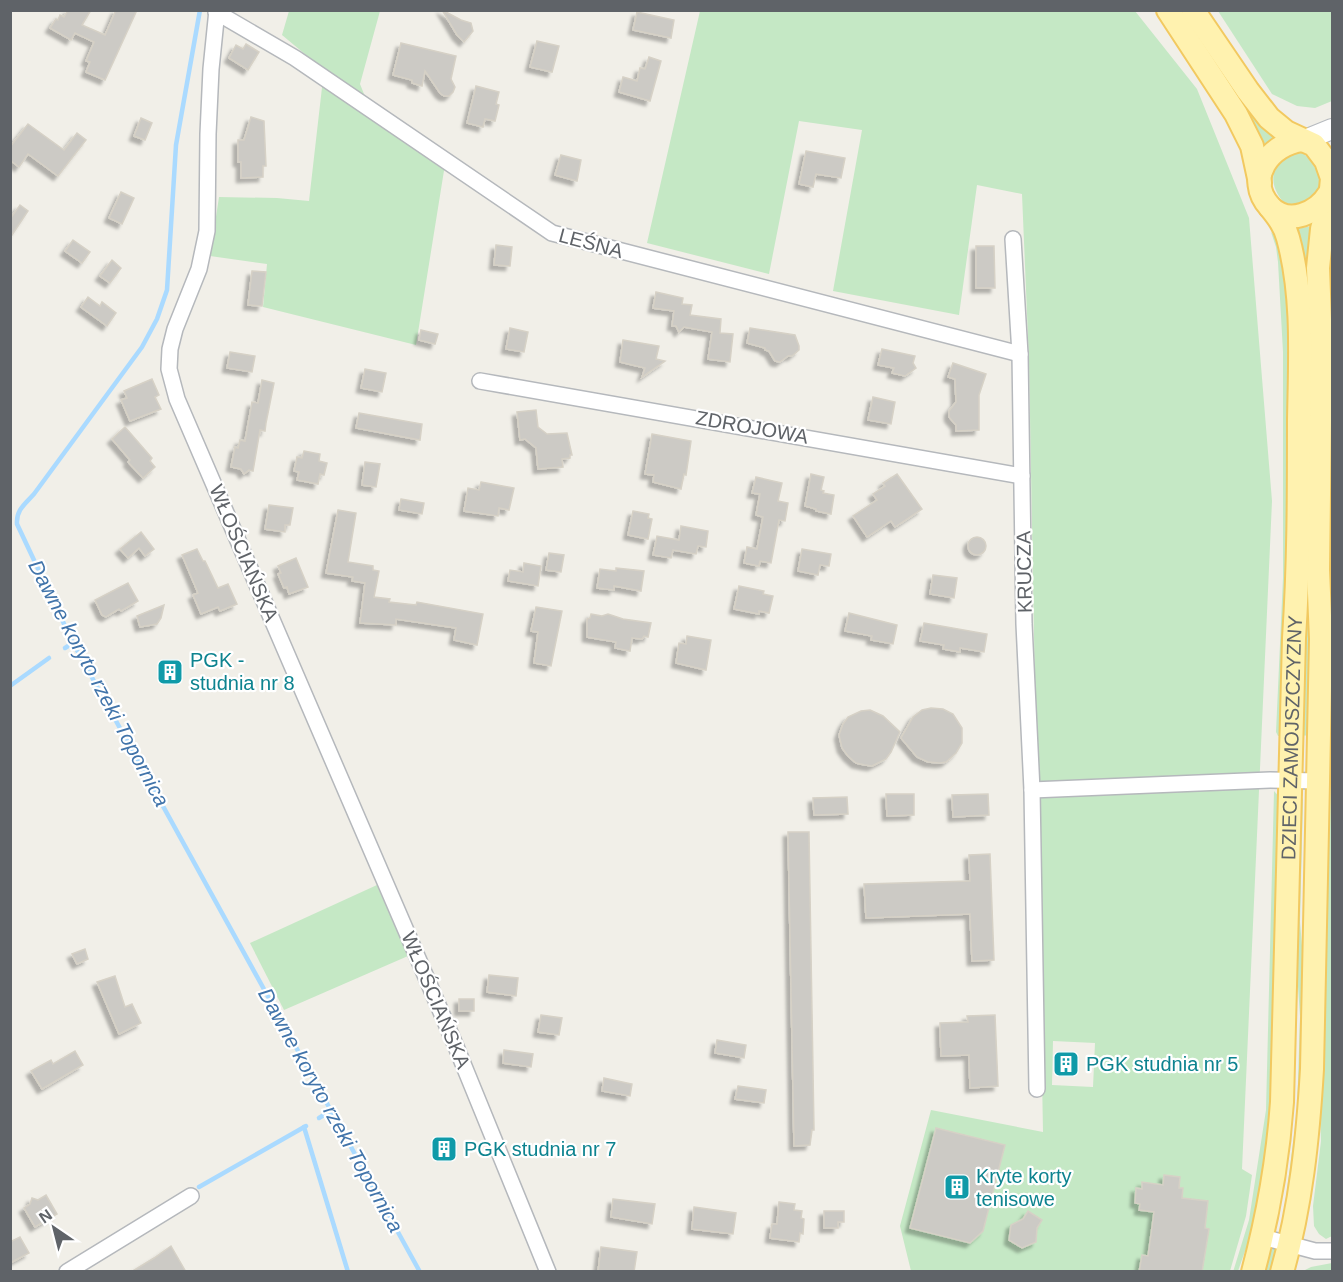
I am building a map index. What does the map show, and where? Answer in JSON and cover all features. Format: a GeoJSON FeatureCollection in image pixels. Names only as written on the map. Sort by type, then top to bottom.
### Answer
{"type":"FeatureCollection","features":[{"type":"Feature","properties":{"kind":"main road"},"geometry":{"type":"LineString","coordinates":[[1168,10],[1236,114],[1252,146],[1260,183],[1270,207],[1283,214],[1300,216],[1315,210],[1332,182],[1330,169],[1320,153],[1304,140],[1286,132],[1269,118],[1193,10]]}},
{"type":"Feature","properties":{"kind":"main road"},"geometry":{"type":"LineString","coordinates":[[1260,183],[1261,173],[1269,157],[1284,144],[1304,140],[1332,129]]}},
{"type":"Feature","properties":{"kind":"main road","name":"DZIECI ZAMOJSZCZYZNY"},"geometry":{"type":"LineString","coordinates":[[1282,1272],[1290,1244],[1304,1163],[1312,1069],[1321,639],[1318,570],[1321,346],[1318,268],[1323,219],[1332,182]]}},
{"type":"Feature","properties":{"kind":"main road","name":"DZIECI ZAMOJSZCZYZNY"},"geometry":{"type":"LineString","coordinates":[[1253,1272],[1277,1155],[1282,1102],[1294,638],[1298,574],[1300,350],[1295,271],[1285,230],[1270,207]]}},
{"type":"Feature","properties":{"kind":"street","name":"LEŚNA"},"geometry":{"type":"LineString","coordinates":[[216,11],[295,58],[552,233],[1020,354]]}},
{"type":"Feature","properties":{"kind":"street","name":"WŁOŚCIAŃSKA"},"geometry":{"type":"LineString","coordinates":[[216,11],[208,134],[207,231],[199,269],[175,328],[170,349],[170,369],[177,399],[457,1049],[548,1272]]}},
{"type":"Feature","properties":{"kind":"street","name":"KRUCZA"},"geometry":{"type":"LineString","coordinates":[[1013,239],[1020,354],[1024,624],[1032,790],[1037,1089]]}},
{"type":"Feature","properties":{"kind":"street","name":"ZDROJOWA"},"geometry":{"type":"LineString","coordinates":[[480,381],[1022,476]]}},
{"type":"Feature","properties":{"kind":"street"},"geometry":{"type":"LineString","coordinates":[[1032,790],[1290,779],[1318,781]]}},
{"type":"Feature","properties":{"kind":"street"},"geometry":{"type":"LineString","coordinates":[[67,1272],[191,1196]]}},
{"type":"Feature","properties":{"kind":"street"},"geometry":{"type":"LineString","coordinates":[[1262,1237],[1315,1251],[1332,1251]]}},
{"type":"Feature","properties":{"kind":"green space"},"geometry":{"type":"Polygon","coordinates":[[[289,11],[380,11],[360,84],[366,99],[447,152],[416,345],[263,307],[267,264],[210,256],[219,197],[309,201],[324,70],[282,35],[289,11]]]}},
{"type":"Feature","properties":{"kind":"green space"},"geometry":{"type":"Polygon","coordinates":[[[700,11],[1135,11],[1197,89],[1249,218],[1272,501],[1242,1169],[1252,1175],[1246,1216],[1230,1271],[911,1271],[900,1226],[931,1110],[1043,1132],[1029,361],[1022,194],[977,185],[959,315],[833,291],[862,130],[799,121],[769,274],[647,243],[700,11]],[[1053,1041],[1052,1085],[1093,1087],[1095,1043],[1053,1041]]]}},
{"type":"Feature","properties":{"kind":"green space"},"geometry":{"type":"Polygon","coordinates":[[[1218,11],[1332,11],[1332,101],[1315,108],[1297,106],[1272,94],[1218,11]]]}},
{"type":"Feature","properties":{"kind":"green space"},"geometry":{"type":"Polygon","coordinates":[[[1250,110],[1275,141],[1263,152],[1246,115],[1250,110]]]}},
{"type":"Feature","properties":{"kind":"green space"},"geometry":{"type":"Polygon","coordinates":[[[1300,151],[1316,169],[1320,187],[1317,195],[1304,207],[1287,206],[1275,189],[1273,177],[1275,165],[1277,158],[1300,151]]]}},
{"type":"Feature","properties":{"kind":"green space"},"geometry":{"type":"Polygon","coordinates":[[[1332,222],[1332,1236],[1326,1239],[1314,1226],[1313,1206],[1321,1141],[1319,1091],[1326,947],[1327,743],[1330,686],[1329,244],[1332,222]]]}},
{"type":"Feature","properties":{"kind":"green space"},"geometry":{"type":"Polygon","coordinates":[[[1313,226],[1311,735],[1300,736],[1296,229],[1313,226]]]}},
{"type":"Feature","properties":{"kind":"green space"},"geometry":{"type":"Polygon","coordinates":[[[1271,232],[1282,259],[1288,314],[1291,387],[1291,470],[1283,736],[1278,736],[1276,732],[1283,578],[1283,352],[1278,262],[1271,232]]]}},
{"type":"Feature","properties":{"kind":"green space"},"geometry":{"type":"Polygon","coordinates":[[[1274,791],[1281,799],[1274,1112],[1262,1203],[1238,1271],[1233,1272],[1249,1220],[1266,1110],[1274,791]]]}},
{"type":"Feature","properties":{"kind":"green space"},"geometry":{"type":"Polygon","coordinates":[[[1301,797],[1303,799],[1300,922],[1306,993],[1298,1153],[1283,1221],[1297,1112],[1300,1016],[1295,943],[1301,797]]]}},
{"type":"Feature","properties":{"kind":"green space"},"geometry":{"type":"Polygon","coordinates":[[[377,885],[408,956],[284,1010],[250,943],[377,885]]]}},
{"type":"Feature","properties":{"kind":"green space"},"geometry":{"type":"Polygon","coordinates":[[[1273,1247],[1278,1251],[1274,1271],[1262,1272],[1267,1251],[1273,1247]]]}},
{"type":"Feature","properties":{"kind":"green space"},"geometry":{"type":"Polygon","coordinates":[[[1332,1263],[1332,1271],[1303,1271],[1311,1267],[1332,1263]]]}},
{"type":"Feature","properties":{"kind":"building"},"geometry":{"type":"Polygon","coordinates":[[[68,10],[91,10],[82,25],[105,35],[116,10],[137,10],[105,80],[86,72],[90,62],[86,61],[94,42],[75,33],[71,40],[50,28],[60,15],[64,17],[68,10]]]}},
{"type":"Feature","properties":{"kind":"building"},"geometry":{"type":"Polygon","coordinates":[[[442,10],[471,23],[473,31],[464,42],[457,35],[442,10]]]}},
{"type":"Feature","properties":{"kind":"building"},"geometry":{"type":"Polygon","coordinates":[[[637,12],[674,20],[671,38],[633,30],[637,12]]]}},
{"type":"Feature","properties":{"kind":"building"},"geometry":{"type":"Polygon","coordinates":[[[537,41],[559,46],[552,72],[530,67],[537,41]]]}},
{"type":"Feature","properties":{"kind":"building"},"geometry":{"type":"Polygon","coordinates":[[[401,43],[456,56],[451,79],[455,87],[449,96],[440,93],[425,71],[422,86],[412,83],[412,80],[393,75],[401,43]]]}},
{"type":"Feature","properties":{"kind":"building"},"geometry":{"type":"Polygon","coordinates":[[[246,44],[259,52],[248,70],[229,58],[236,45],[243,49],[246,44]]]}},
{"type":"Feature","properties":{"kind":"building"},"geometry":{"type":"Polygon","coordinates":[[[649,57],[661,61],[650,101],[619,92],[623,77],[637,81],[640,68],[645,69],[649,57]]]}},
{"type":"Feature","properties":{"kind":"building"},"geometry":{"type":"Polygon","coordinates":[[[476,86],[499,92],[495,121],[485,119],[483,127],[467,123],[476,86]]]}},
{"type":"Feature","properties":{"kind":"building"},"geometry":{"type":"Polygon","coordinates":[[[251,117],[264,121],[266,166],[263,166],[263,177],[241,178],[238,140],[244,140],[251,117]]]}},
{"type":"Feature","properties":{"kind":"building"},"geometry":{"type":"Polygon","coordinates":[[[141,118],[152,123],[145,140],[134,136],[141,118]]]}},
{"type":"Feature","properties":{"kind":"building"},"geometry":{"type":"Polygon","coordinates":[[[28,124],[64,150],[77,133],[86,140],[58,176],[28,154],[19,167],[10,160],[10,147],[28,124]]]}},
{"type":"Feature","properties":{"kind":"building"},"geometry":{"type":"Polygon","coordinates":[[[806,151],[845,158],[841,178],[816,174],[813,187],[799,184],[806,151]]]}},
{"type":"Feature","properties":{"kind":"building"},"geometry":{"type":"Polygon","coordinates":[[[561,155],[581,160],[577,181],[555,175],[561,155]]]}},
{"type":"Feature","properties":{"kind":"building"},"geometry":{"type":"Polygon","coordinates":[[[121,192],[134,198],[122,224],[109,218],[121,192]]]}},
{"type":"Feature","properties":{"kind":"building"},"geometry":{"type":"Polygon","coordinates":[[[20,205],[28,211],[10,238],[10,219],[20,205]]]}},
{"type":"Feature","properties":{"kind":"building"},"geometry":{"type":"Polygon","coordinates":[[[73,240],[90,252],[82,263],[65,251],[73,240]]]}},
{"type":"Feature","properties":{"kind":"building"},"geometry":{"type":"Polygon","coordinates":[[[496,245],[512,247],[510,266],[494,265],[496,245]]]}},
{"type":"Feature","properties":{"kind":"building"},"geometry":{"type":"Polygon","coordinates":[[[976,246],[994,246],[995,288],[976,288],[976,246]]]}},
{"type":"Feature","properties":{"kind":"building"},"geometry":{"type":"Polygon","coordinates":[[[112,260],[121,268],[110,283],[100,276],[112,260]]]}},
{"type":"Feature","properties":{"kind":"building"},"geometry":{"type":"Polygon","coordinates":[[[252,271],[266,272],[262,306],[248,305],[252,271]]]}},
{"type":"Feature","properties":{"kind":"building"},"geometry":{"type":"Polygon","coordinates":[[[656,292],[683,298],[682,304],[692,305],[690,315],[721,319],[720,333],[733,334],[730,362],[708,359],[712,332],[684,327],[679,332],[676,326],[672,326],[674,311],[653,308],[656,292]]]}},
{"type":"Feature","properties":{"kind":"building"},"geometry":{"type":"Polygon","coordinates":[[[88,297],[100,306],[102,302],[116,313],[107,326],[81,307],[88,297]]]}},
{"type":"Feature","properties":{"kind":"building"},"geometry":{"type":"Polygon","coordinates":[[[510,328],[528,332],[524,352],[506,349],[510,328]]]}},
{"type":"Feature","properties":{"kind":"building"},"geometry":{"type":"Polygon","coordinates":[[[750,328],[795,335],[799,350],[780,362],[775,361],[765,348],[747,343],[750,328]]]}},
{"type":"Feature","properties":{"kind":"building"},"geometry":{"type":"Polygon","coordinates":[[[421,330],[438,334],[435,344],[419,340],[421,330]]]}},
{"type":"Feature","properties":{"kind":"building"},"geometry":{"type":"Polygon","coordinates":[[[623,340],[659,346],[656,359],[665,361],[642,377],[645,368],[620,362],[623,340]]]}},
{"type":"Feature","properties":{"kind":"building"},"geometry":{"type":"Polygon","coordinates":[[[882,349],[915,356],[913,363],[916,368],[905,376],[892,373],[894,368],[878,365],[882,349]]]}},
{"type":"Feature","properties":{"kind":"building"},"geometry":{"type":"Polygon","coordinates":[[[230,352],[255,356],[252,372],[227,368],[230,352]]]}},
{"type":"Feature","properties":{"kind":"building"},"geometry":{"type":"Polygon","coordinates":[[[953,363],[986,374],[979,395],[979,430],[956,431],[956,425],[949,417],[949,411],[956,402],[955,379],[948,377],[953,363]]]}},
{"type":"Feature","properties":{"kind":"building"},"geometry":{"type":"Polygon","coordinates":[[[365,369],[386,373],[382,392],[361,388],[365,369]]]}},
{"type":"Feature","properties":{"kind":"building"},"geometry":{"type":"Polygon","coordinates":[[[152,379],[159,395],[155,397],[161,409],[130,421],[121,400],[127,398],[124,391],[152,379]]]}},
{"type":"Feature","properties":{"kind":"building"},"geometry":{"type":"Polygon","coordinates":[[[262,380],[274,383],[265,431],[260,430],[253,471],[249,470],[244,474],[241,469],[231,467],[235,447],[238,448],[240,440],[245,441],[252,402],[258,403],[262,380]]]}},
{"type":"Feature","properties":{"kind":"building"},"geometry":{"type":"Polygon","coordinates":[[[873,397],[895,402],[891,424],[868,420],[873,397]]]}},
{"type":"Feature","properties":{"kind":"building"},"geometry":{"type":"Polygon","coordinates":[[[536,410],[538,427],[547,434],[567,433],[572,455],[570,458],[562,459],[563,467],[538,469],[536,448],[525,439],[520,440],[517,412],[536,410]]]}},
{"type":"Feature","properties":{"kind":"building"},"geometry":{"type":"Polygon","coordinates":[[[359,413],[422,424],[420,440],[356,428],[359,413]]]}},
{"type":"Feature","properties":{"kind":"building"},"geometry":{"type":"Polygon","coordinates":[[[125,427],[152,458],[150,461],[155,467],[143,478],[112,439],[125,427]]]}},
{"type":"Feature","properties":{"kind":"building"},"geometry":{"type":"Polygon","coordinates":[[[652,434],[691,441],[686,475],[684,474],[681,489],[653,482],[654,475],[645,474],[652,434]]]}},
{"type":"Feature","properties":{"kind":"building"},"geometry":{"type":"Polygon","coordinates":[[[304,451],[320,454],[319,461],[327,463],[324,475],[320,474],[318,484],[297,480],[299,472],[294,471],[297,457],[302,458],[304,451]]]}},
{"type":"Feature","properties":{"kind":"building"},"geometry":{"type":"Polygon","coordinates":[[[365,462],[380,464],[376,487],[362,485],[365,462]]]}},
{"type":"Feature","properties":{"kind":"building"},"geometry":{"type":"Polygon","coordinates":[[[811,474],[824,477],[821,490],[824,491],[823,493],[834,495],[831,514],[805,506],[811,474]]]}},
{"type":"Feature","properties":{"kind":"building"},"geometry":{"type":"Polygon","coordinates":[[[897,474],[922,509],[895,527],[891,521],[867,537],[853,516],[877,500],[873,494],[885,486],[883,483],[897,474]]]}},
{"type":"Feature","properties":{"kind":"building"},"geometry":{"type":"Polygon","coordinates":[[[756,477],[782,483],[778,501],[788,503],[785,521],[779,520],[771,563],[760,561],[759,566],[744,563],[747,547],[757,549],[763,517],[756,515],[760,494],[752,493],[756,477]]]}},
{"type":"Feature","properties":{"kind":"building"},"geometry":{"type":"Polygon","coordinates":[[[481,482],[514,488],[509,510],[499,508],[498,516],[464,511],[468,488],[479,490],[481,482]]]}},
{"type":"Feature","properties":{"kind":"building"},"geometry":{"type":"Polygon","coordinates":[[[401,499],[424,503],[422,514],[399,510],[401,499]]]}},
{"type":"Feature","properties":{"kind":"building"},"geometry":{"type":"Polygon","coordinates":[[[269,505],[293,508],[290,525],[285,525],[285,532],[265,529],[269,505]]]}},
{"type":"Feature","properties":{"kind":"building"},"geometry":{"type":"Polygon","coordinates":[[[338,510],[356,513],[348,562],[373,566],[373,570],[379,571],[374,597],[390,599],[389,602],[416,605],[417,602],[483,614],[477,645],[454,640],[456,628],[396,619],[396,625],[360,623],[365,583],[352,581],[353,577],[326,573],[338,510]]]}},
{"type":"Feature","properties":{"kind":"building"},"geometry":{"type":"Polygon","coordinates":[[[633,511],[649,514],[648,518],[652,519],[648,539],[628,535],[633,511]]]}},
{"type":"Feature","properties":{"kind":"building"},"geometry":{"type":"Polygon","coordinates":[[[681,526],[708,531],[706,547],[698,546],[696,554],[673,550],[671,558],[653,555],[657,536],[679,540],[681,526]]]}},
{"type":"Feature","properties":{"kind":"building"},"geometry":{"type":"Polygon","coordinates":[[[141,532],[154,549],[145,556],[139,548],[128,558],[120,549],[141,532]]]}},
{"type":"Feature","properties":{"kind":"building"},"geometry":{"type":"Polygon","coordinates":[[[977,537],[983,540],[986,546],[983,552],[977,555],[971,552],[968,546],[971,540],[977,537]]]}},
{"type":"Feature","properties":{"kind":"building"},"geometry":{"type":"Polygon","coordinates":[[[197,549],[218,588],[228,584],[237,604],[220,611],[218,607],[201,614],[193,595],[198,593],[182,555],[197,549]]]}},
{"type":"Feature","properties":{"kind":"building"},"geometry":{"type":"Polygon","coordinates":[[[802,549],[831,554],[829,566],[820,565],[818,575],[798,571],[802,549]]]}},
{"type":"Feature","properties":{"kind":"building"},"geometry":{"type":"Polygon","coordinates":[[[549,553],[564,555],[561,572],[546,570],[549,553]]]}},
{"type":"Feature","properties":{"kind":"building"},"geometry":{"type":"Polygon","coordinates":[[[296,558],[308,587],[289,594],[278,574],[281,573],[278,566],[296,558]]]}},
{"type":"Feature","properties":{"kind":"building"},"geometry":{"type":"Polygon","coordinates":[[[524,563],[541,566],[538,586],[508,581],[510,570],[523,572],[524,563]]]}},
{"type":"Feature","properties":{"kind":"building"},"geometry":{"type":"Polygon","coordinates":[[[616,568],[644,571],[641,591],[614,586],[614,590],[597,588],[600,569],[616,571],[616,568]]]}},
{"type":"Feature","properties":{"kind":"building"},"geometry":{"type":"Polygon","coordinates":[[[933,575],[957,578],[954,598],[930,594],[933,575]]]}},
{"type":"Feature","properties":{"kind":"building"},"geometry":{"type":"Polygon","coordinates":[[[128,583],[138,601],[106,617],[102,615],[95,600],[128,583]]]}},
{"type":"Feature","properties":{"kind":"building"},"geometry":{"type":"Polygon","coordinates":[[[739,586],[764,591],[763,594],[773,596],[769,613],[759,611],[759,614],[734,609],[739,586]]]}},
{"type":"Feature","properties":{"kind":"building"},"geometry":{"type":"Polygon","coordinates":[[[164,605],[157,624],[140,627],[137,616],[164,605]]]}},
{"type":"Feature","properties":{"kind":"building"},"geometry":{"type":"Polygon","coordinates":[[[536,607],[562,611],[551,666],[534,663],[538,632],[531,631],[536,607]]]}},
{"type":"Feature","properties":{"kind":"building"},"geometry":{"type":"Polygon","coordinates":[[[849,613],[897,625],[893,644],[871,640],[872,636],[845,631],[849,613]]]}},
{"type":"Feature","properties":{"kind":"building"},"geometry":{"type":"Polygon","coordinates":[[[591,614],[602,616],[608,614],[623,619],[651,623],[648,637],[632,638],[630,651],[615,648],[616,642],[587,637],[587,619],[591,614]]]}},
{"type":"Feature","properties":{"kind":"building"},"geometry":{"type":"Polygon","coordinates":[[[924,623],[987,634],[984,652],[960,648],[960,652],[943,649],[944,645],[920,641],[924,623]]]}},
{"type":"Feature","properties":{"kind":"building"},"geometry":{"type":"Polygon","coordinates":[[[687,636],[711,640],[706,670],[676,663],[679,643],[686,644],[687,636]]]}},
{"type":"Feature","properties":{"kind":"building"},"geometry":{"type":"Polygon","coordinates":[[[943,709],[953,714],[962,728],[962,743],[956,753],[946,762],[928,762],[917,757],[901,738],[913,717],[922,710],[943,709]]]}},
{"type":"Feature","properties":{"kind":"building"},"geometry":{"type":"Polygon","coordinates":[[[870,710],[883,716],[900,732],[886,759],[872,766],[856,763],[848,756],[842,748],[839,735],[848,717],[870,710]]]}},
{"type":"Feature","properties":{"kind":"building"},"geometry":{"type":"Polygon","coordinates":[[[886,794],[914,794],[914,815],[887,816],[886,794]]]}},
{"type":"Feature","properties":{"kind":"building"},"geometry":{"type":"Polygon","coordinates":[[[988,794],[989,815],[953,817],[952,795],[988,794]]]}},
{"type":"Feature","properties":{"kind":"building"},"geometry":{"type":"Polygon","coordinates":[[[847,797],[848,814],[814,815],[813,798],[847,797]]]}},
{"type":"Feature","properties":{"kind":"building"},"geometry":{"type":"Polygon","coordinates":[[[788,832],[809,832],[814,1130],[812,1130],[810,1145],[794,1146],[788,832]]]}},
{"type":"Feature","properties":{"kind":"building"},"geometry":{"type":"Polygon","coordinates":[[[990,854],[994,960],[972,961],[970,914],[866,918],[864,884],[970,881],[969,855],[990,854]]]}},
{"type":"Feature","properties":{"kind":"building"},"geometry":{"type":"Polygon","coordinates":[[[85,949],[88,959],[77,964],[72,954],[85,949]]]}},
{"type":"Feature","properties":{"kind":"building"},"geometry":{"type":"Polygon","coordinates":[[[489,975],[518,978],[516,996],[487,992],[489,975]]]}},
{"type":"Feature","properties":{"kind":"building"},"geometry":{"type":"Polygon","coordinates":[[[115,976],[125,1007],[132,1004],[141,1023],[119,1034],[97,982],[115,976]]]}},
{"type":"Feature","properties":{"kind":"building"},"geometry":{"type":"Polygon","coordinates":[[[459,999],[474,999],[474,1011],[459,1011],[459,999]]]}},
{"type":"Feature","properties":{"kind":"building"},"geometry":{"type":"Polygon","coordinates":[[[541,1015],[562,1018],[559,1035],[538,1032],[541,1015]]]}},
{"type":"Feature","properties":{"kind":"building"},"geometry":{"type":"Polygon","coordinates":[[[995,1015],[998,1086],[970,1088],[969,1055],[941,1056],[940,1023],[968,1022],[967,1016],[995,1015]]]}},
{"type":"Feature","properties":{"kind":"building"},"geometry":{"type":"Polygon","coordinates":[[[717,1040],[746,1045],[744,1058],[715,1053],[717,1040]]]}},
{"type":"Feature","properties":{"kind":"building"},"geometry":{"type":"Polygon","coordinates":[[[504,1050],[533,1054],[531,1067],[503,1063],[504,1050]]]}},
{"type":"Feature","properties":{"kind":"building"},"geometry":{"type":"Polygon","coordinates":[[[75,1051],[83,1065],[42,1089],[31,1071],[51,1060],[53,1064],[75,1051]]]}},
{"type":"Feature","properties":{"kind":"building"},"geometry":{"type":"Polygon","coordinates":[[[604,1078],[632,1084],[630,1096],[602,1091],[604,1078]]]}},
{"type":"Feature","properties":{"kind":"building"},"geometry":{"type":"Polygon","coordinates":[[[738,1086],[766,1090],[764,1103],[735,1099],[738,1086]]]}},
{"type":"Feature","properties":{"kind":"building","name":"Kryte korty tenisowe"},"geometry":{"type":"Polygon","coordinates":[[[936,1128],[1005,1145],[983,1231],[970,1243],[910,1228],[936,1128]]]}},
{"type":"Feature","properties":{"kind":"building"},"geometry":{"type":"Polygon","coordinates":[[[1164,1175],[1180,1177],[1179,1188],[1183,1188],[1182,1198],[1208,1201],[1205,1228],[1209,1229],[1202,1272],[1139,1272],[1142,1255],[1148,1256],[1154,1212],[1139,1210],[1140,1204],[1135,1203],[1136,1188],[1142,1189],[1142,1182],[1163,1185],[1164,1175]]]}},
{"type":"Feature","properties":{"kind":"building"},"geometry":{"type":"Polygon","coordinates":[[[46,1195],[57,1214],[35,1227],[24,1208],[30,1204],[32,1198],[38,1200],[46,1195]]]}},
{"type":"Feature","properties":{"kind":"building"},"geometry":{"type":"Polygon","coordinates":[[[613,1199],[655,1204],[652,1224],[611,1217],[613,1199]]]}},
{"type":"Feature","properties":{"kind":"building"},"geometry":{"type":"Polygon","coordinates":[[[779,1202],[795,1204],[794,1210],[802,1211],[803,1234],[800,1233],[799,1242],[770,1238],[772,1224],[777,1224],[779,1202]]]}},
{"type":"Feature","properties":{"kind":"building"},"geometry":{"type":"Polygon","coordinates":[[[694,1207],[736,1213],[733,1234],[692,1229],[694,1207]]]}},
{"type":"Feature","properties":{"kind":"building"},"geometry":{"type":"Polygon","coordinates":[[[824,1211],[844,1211],[844,1222],[838,1222],[838,1228],[824,1228],[824,1211]]]}},
{"type":"Feature","properties":{"kind":"building"},"geometry":{"type":"Polygon","coordinates":[[[1028,1211],[1042,1220],[1037,1228],[1036,1242],[1022,1248],[1009,1240],[1011,1225],[1023,1219],[1028,1211]]]}},
{"type":"Feature","properties":{"kind":"building"},"geometry":{"type":"Polygon","coordinates":[[[20,1237],[29,1253],[10,1263],[10,1242],[20,1237]]]}},
{"type":"Feature","properties":{"kind":"building"},"geometry":{"type":"Polygon","coordinates":[[[171,1246],[186,1272],[131,1272],[154,1258],[171,1246]]]}},
{"type":"Feature","properties":{"kind":"building"},"geometry":{"type":"Polygon","coordinates":[[[601,1247],[637,1252],[634,1272],[598,1272],[601,1247]]]}},
{"type":"Feature","properties":{"kind":"waterway","name":"Dawne koryto rzeki Topornica"},"geometry":{"type":"LineString","coordinates":[[200,10],[176,145],[167,290],[157,319],[142,347],[22,508],[17,524],[73,643],[420,1272]]}},
{"type":"Feature","properties":{"kind":"waterway"},"geometry":{"type":"LineString","coordinates":[[65,648],[73,643]]}},
{"type":"Feature","properties":{"kind":"waterway"},"geometry":{"type":"LineString","coordinates":[[10,686],[49,658]]}},
{"type":"Feature","properties":{"kind":"waterway"},"geometry":{"type":"LineString","coordinates":[[319,1118],[332,1110]]}},
{"type":"Feature","properties":{"kind":"waterway"},"geometry":{"type":"LineString","coordinates":[[199,1187],[306,1126]]}},
{"type":"Feature","properties":{"kind":"waterway"},"geometry":{"type":"LineString","coordinates":[[304,1127],[348,1272]]}},
{"type":"Feature","properties":{"kind":"place","name":"PGK - studnia nr 8"},"geometry":{"type":"Point","coordinates":[170,672]}},
{"type":"Feature","properties":{"kind":"place","name":"PGK studnia nr 5"},"geometry":{"type":"Point","coordinates":[1066,1064]}},
{"type":"Feature","properties":{"kind":"place","name":"PGK studnia nr 7"},"geometry":{"type":"Point","coordinates":[444,1149]}},
{"type":"Feature","properties":{"kind":"place","name":"Kryte korty tenisowe"},"geometry":{"type":"Point","coordinates":[957,1187]}}]}
